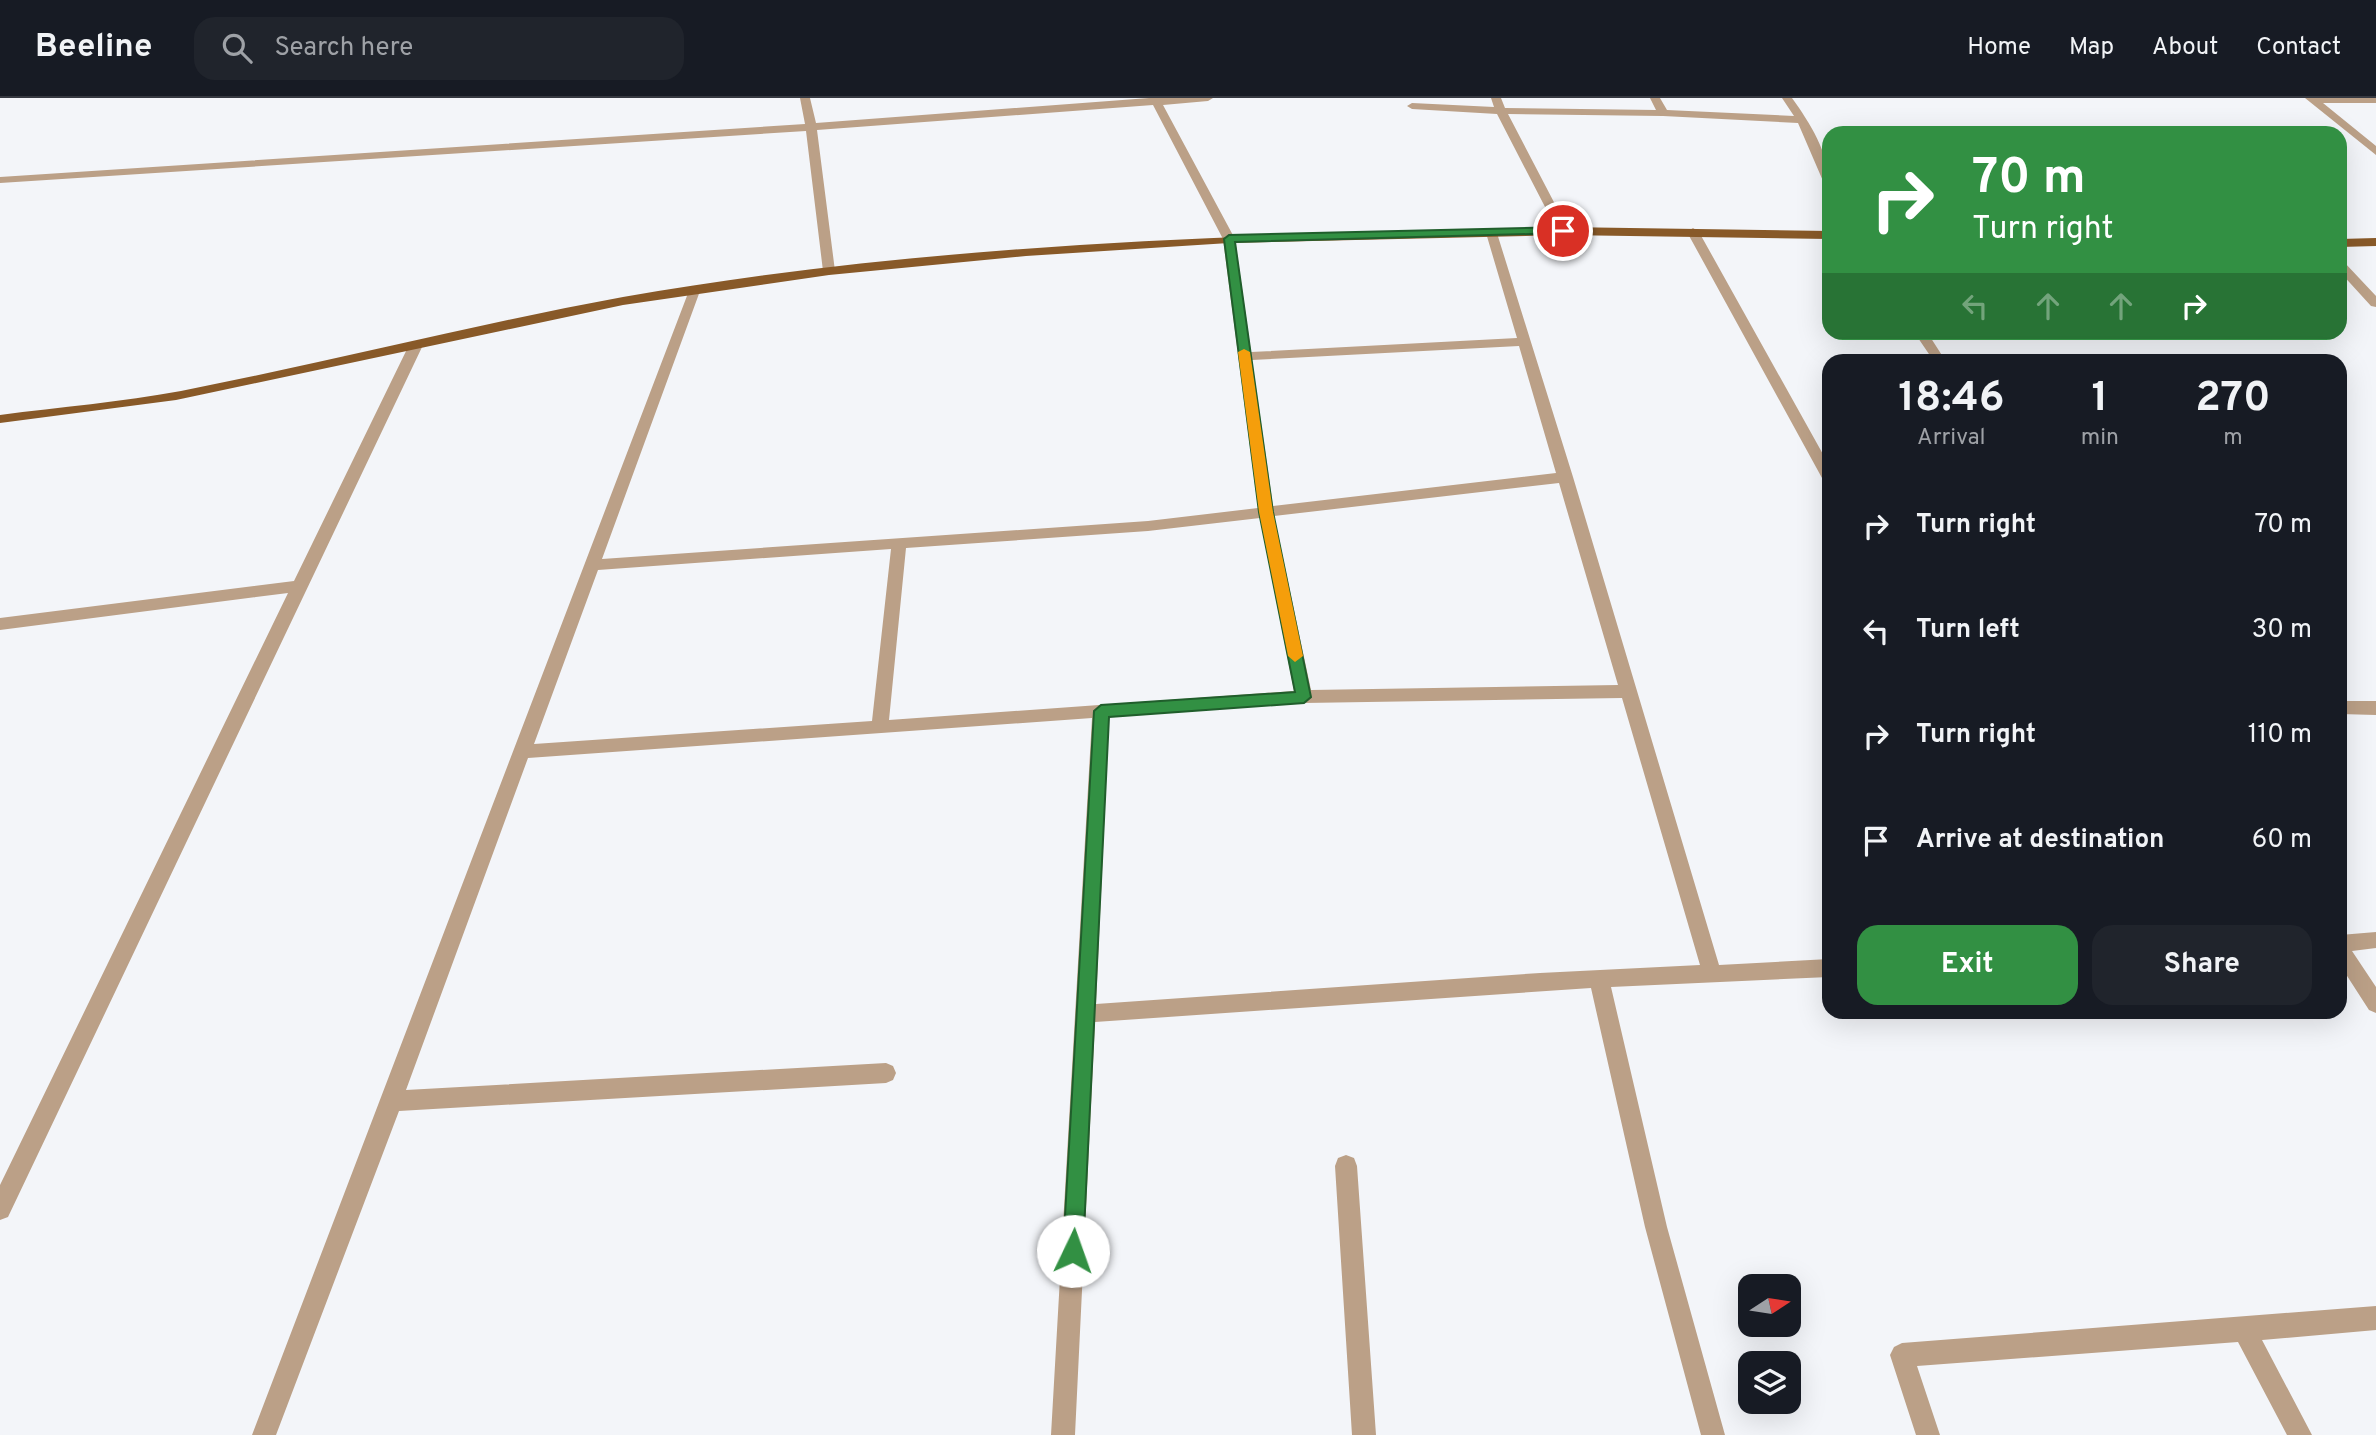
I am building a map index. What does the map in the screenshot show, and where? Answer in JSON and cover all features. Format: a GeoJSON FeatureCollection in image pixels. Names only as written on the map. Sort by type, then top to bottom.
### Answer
{"type":"FeatureCollection","features":[{"type":"Feature","properties":{"kind":"main road"},"geometry":{"type":"LineString","coordinates":[[0,419],[176,396],[623,300],[830,271],[1026,252],[1229,239],[1563,231],[1822,235]]}},
{"type":"Feature","properties":{"kind":"main road"},"geometry":{"type":"LineString","coordinates":[[2347,243],[2376,242]]}},
{"type":"Feature","properties":{"kind":"street"},"geometry":{"type":"LineString","coordinates":[[805,98],[830,271]]}},
{"type":"Feature","properties":{"kind":"street"},"geometry":{"type":"LineString","coordinates":[[0,180],[1208,98]]}},
{"type":"Feature","properties":{"kind":"street"},"geometry":{"type":"LineString","coordinates":[[1496,98],[1563,231]]}},
{"type":"Feature","properties":{"kind":"street"},"geometry":{"type":"LineString","coordinates":[[1655,98],[1664,113]]}},
{"type":"Feature","properties":{"kind":"street"},"geometry":{"type":"LineString","coordinates":[[1787,98],[1802,120],[1822,165]]}},
{"type":"Feature","properties":{"kind":"street"},"geometry":{"type":"LineString","coordinates":[[2311,99],[2376,100]]}},
{"type":"Feature","properties":{"kind":"street"},"geometry":{"type":"LineString","coordinates":[[2311,99],[2344,126]]}},
{"type":"Feature","properties":{"kind":"street"},"geometry":{"type":"LineString","coordinates":[[1155,100],[1229,239],[1266,512],[1304,697]]}},
{"type":"Feature","properties":{"kind":"street"},"geometry":{"type":"LineString","coordinates":[[1412,106],[1802,120]]}},
{"type":"Feature","properties":{"kind":"street"},"geometry":{"type":"LineString","coordinates":[[2347,128],[2376,152]]}},
{"type":"Feature","properties":{"kind":"street"},"geometry":{"type":"LineString","coordinates":[[1693,232],[1822,465]]}},
{"type":"Feature","properties":{"kind":"street"},"geometry":{"type":"LineString","coordinates":[[1492,233],[1712,974]]}},
{"type":"Feature","properties":{"kind":"street"},"geometry":{"type":"LineString","coordinates":[[2347,272],[2376,303]]}},
{"type":"Feature","properties":{"kind":"street"},"geometry":{"type":"LineString","coordinates":[[264,1435],[392,1101],[694,290]]}},
{"type":"Feature","properties":{"kind":"street"},"geometry":{"type":"LineString","coordinates":[[1245,356],[1525,342]]}},
{"type":"Feature","properties":{"kind":"street"},"geometry":{"type":"LineString","coordinates":[[0,1209],[416,345]]}},
{"type":"Feature","properties":{"kind":"street"},"geometry":{"type":"LineString","coordinates":[[592,565],[1148,526],[1566,477]]}},
{"type":"Feature","properties":{"kind":"street"},"geometry":{"type":"LineString","coordinates":[[880,727],[899,543]]}},
{"type":"Feature","properties":{"kind":"street"},"geometry":{"type":"LineString","coordinates":[[0,624],[301,586]]}},
{"type":"Feature","properties":{"kind":"street"},"geometry":{"type":"LineString","coordinates":[[522,752],[1304,697],[1629,691]]}},
{"type":"Feature","properties":{"kind":"street"},"geometry":{"type":"LineString","coordinates":[[2347,708],[2376,708]]}},
{"type":"Feature","properties":{"kind":"street"},"geometry":{"type":"LineString","coordinates":[[1063,1435],[1101,711]]}},
{"type":"Feature","properties":{"kind":"street"},"geometry":{"type":"LineString","coordinates":[[2347,942],[2376,940]]}},
{"type":"Feature","properties":{"kind":"street"},"geometry":{"type":"LineString","coordinates":[[2347,960],[2376,1004]]}},
{"type":"Feature","properties":{"kind":"street"},"geometry":{"type":"LineString","coordinates":[[1086,1014],[1599,979],[1822,968]]}},
{"type":"Feature","properties":{"kind":"street"},"geometry":{"type":"LineString","coordinates":[[1599,979],[1656,1227],[1713,1435]]}},
{"type":"Feature","properties":{"kind":"street"},"geometry":{"type":"LineString","coordinates":[[392,1101],[886,1073]]}},
{"type":"Feature","properties":{"kind":"street"},"geometry":{"type":"LineString","coordinates":[[1346,1166],[1364,1435]]}},
{"type":"Feature","properties":{"kind":"street"},"geometry":{"type":"LineString","coordinates":[[1928,1435],[1902,1355],[2376,1318]]}},
{"type":"Feature","properties":{"kind":"street"},"geometry":{"type":"LineString","coordinates":[[2244,1330],[2300,1435]]}},
{"type":"Feature","properties":{"kind":"slow traffic"},"geometry":{"type":"LineString","coordinates":[[1244,352],[1266,512],[1295,656]]}},
{"type":"Feature","properties":{"kind":"route"},"geometry":{"type":"LineString","coordinates":[[1073,1251],[1101,711],[1304,697],[1266,512],[1229,239],[1563,231]]}}]}
